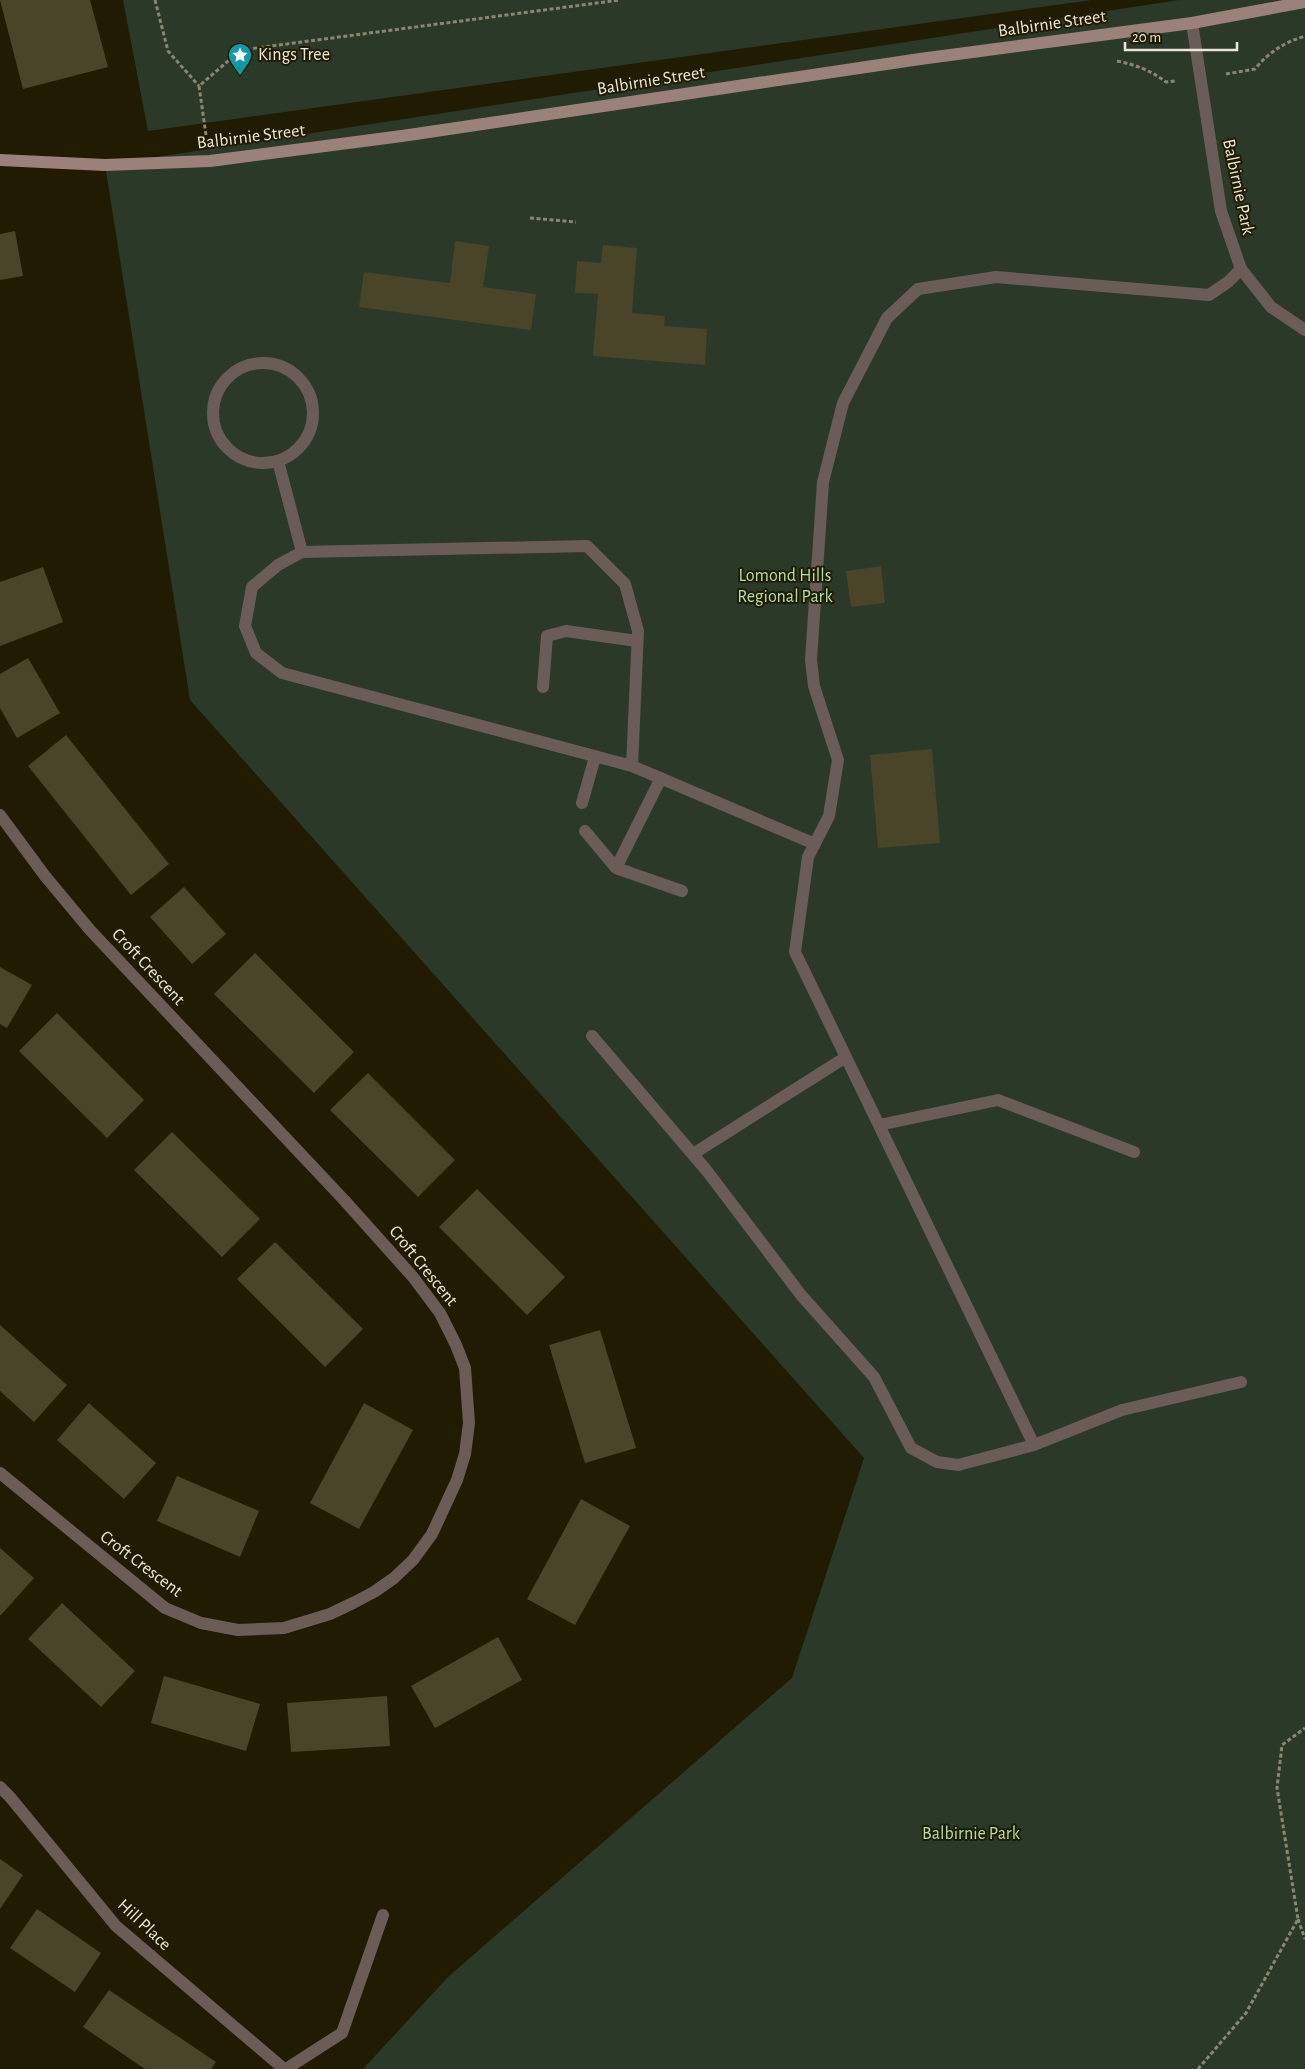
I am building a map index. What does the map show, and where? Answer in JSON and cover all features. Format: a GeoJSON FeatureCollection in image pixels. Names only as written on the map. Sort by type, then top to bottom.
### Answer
{"type":"FeatureCollection","features":[{"type":"Feature","properties":{"kind":"main road","name":"Balbirnie Street"},"geometry":{"type":"LineString","coordinates":[[0,160],[105,165],[210,161],[402,136],[910,60],[1192,23],[1305,2]]}},
{"type":"Feature","properties":{"kind":"street","name":"Balbirnie Park"},"geometry":{"type":"LineString","coordinates":[[1192,23],[1221,211],[1241,269],[1271,307],[1305,330]]}},
{"type":"Feature","properties":{"kind":"street"},"geometry":{"type":"LineString","coordinates":[[1034,1445],[795,952],[808,857],[830,816],[838,760],[814,686],[812,660],[823,482],[843,403],[887,318],[918,289],[996,276],[1209,295],[1228,282],[1241,269]]}},
{"type":"Feature","properties":{"kind":"street"},"geometry":{"type":"LineString","coordinates":[[257,362],[274,363],[290,370],[302,380],[310,395],[314,411],[312,427],[305,442],[293,454],[278,461],[261,464],[245,460],[230,451],[219,438],[213,423],[213,406],[218,390],[228,377],[241,367],[257,362]]}},
{"type":"Feature","properties":{"kind":"street"},"geometry":{"type":"LineString","coordinates":[[278,461],[302,552]]}},
{"type":"Feature","properties":{"kind":"street"},"geometry":{"type":"LineString","coordinates":[[632,766],[638,631],[625,584],[587,546],[302,552],[278,565],[252,587],[245,626],[256,653],[282,673],[632,766],[815,844]]}},
{"type":"Feature","properties":{"kind":"street"},"geometry":{"type":"LineString","coordinates":[[542,687],[546,636],[566,631],[638,641]]}},
{"type":"Feature","properties":{"kind":"street"},"geometry":{"type":"LineString","coordinates":[[582,803],[595,757]]}},
{"type":"Feature","properties":{"kind":"street"},"geometry":{"type":"LineString","coordinates":[[616,868],[661,778]]}},
{"type":"Feature","properties":{"kind":"street","name":"Croft Crescent"},"geometry":{"type":"LineString","coordinates":[[0,815],[45,876],[90,930],[345,1201],[413,1277],[440,1313],[465,1368],[469,1423],[465,1454],[457,1480],[432,1534],[413,1560],[394,1578],[374,1592],[330,1614],[284,1628],[238,1630],[201,1623],[165,1608],[0,1473]]}},
{"type":"Feature","properties":{"kind":"street"},"geometry":{"type":"LineString","coordinates":[[585,832],[616,868],[682,891]]}},
{"type":"Feature","properties":{"kind":"street"},"geometry":{"type":"LineString","coordinates":[[592,1036],[693,1154],[801,1295],[874,1377],[911,1448],[937,1462],[958,1465],[1034,1445],[1122,1410],[1241,1382]]}},
{"type":"Feature","properties":{"kind":"street"},"geometry":{"type":"LineString","coordinates":[[693,1154],[846,1057]]}},
{"type":"Feature","properties":{"kind":"street"},"geometry":{"type":"LineString","coordinates":[[879,1125],[998,1100],[1134,1152]]}},
{"type":"Feature","properties":{"kind":"street","name":"Hill Place"},"geometry":{"type":"LineString","coordinates":[[0,1787],[116,1926],[285,2069]]}},
{"type":"Feature","properties":{"kind":"street"},"geometry":{"type":"LineString","coordinates":[[285,2069],[342,2033],[383,1915]]}},
{"type":"Feature","properties":{"kind":"path"},"geometry":{"type":"LineString","coordinates":[[155,0],[168,51],[199,86],[210,161]]}},
{"type":"Feature","properties":{"kind":"path"},"geometry":{"type":"LineString","coordinates":[[199,86],[241,50],[620,0]]}},
{"type":"Feature","properties":{"kind":"path"},"geometry":{"type":"LineString","coordinates":[[530,218],[576,222]]}},
{"type":"Feature","properties":{"kind":"path"},"geometry":{"type":"LineString","coordinates":[[1305,1728],[1282,1745],[1277,1788],[1298,1919],[1305,1939]]}},
{"type":"Feature","properties":{"kind":"path"},"geometry":{"type":"LineString","coordinates":[[1198,2069],[1246,2013],[1298,1919]]}},
{"type":"Feature","properties":{"kind":"green space"},"geometry":{"type":"Polygon","coordinates":[[[123,0],[1092,0],[148,131],[123,0]]]}},
{"type":"Feature","properties":{"kind":"green space","name":"Lomond Hills Regional Park"},"geometry":{"type":"Polygon","coordinates":[[[1179,0],[1305,0],[1305,2069],[363,2069],[448,1977],[792,1678],[864,1458],[190,700],[105,165],[1179,0]]]}},
{"type":"Feature","properties":{"kind":"building"},"geometry":{"type":"Polygon","coordinates":[[[0,0],[90,0],[108,67],[23,89],[0,0]]]}},
{"type":"Feature","properties":{"kind":"building"},"geometry":{"type":"Polygon","coordinates":[[[15,231],[23,276],[0,280],[0,234],[15,231]]]}},
{"type":"Feature","properties":{"kind":"building"},"geometry":{"type":"Polygon","coordinates":[[[455,241],[489,246],[483,287],[536,294],[531,330],[359,307],[364,272],[450,283],[455,241]]]}},
{"type":"Feature","properties":{"kind":"building"},"geometry":{"type":"Polygon","coordinates":[[[603,245],[637,248],[632,313],[665,316],[664,326],[707,329],[705,365],[593,356],[598,294],[575,293],[577,261],[601,263],[603,245]]]}},
{"type":"Feature","properties":{"kind":"building"},"geometry":{"type":"Polygon","coordinates":[[[881,566],[885,603],[851,607],[846,571],[881,566]]]}},
{"type":"Feature","properties":{"kind":"building"},"geometry":{"type":"Polygon","coordinates":[[[43,567],[63,622],[0,646],[0,582],[43,567]]]}},
{"type":"Feature","properties":{"kind":"building"},"geometry":{"type":"Polygon","coordinates":[[[28,658],[60,713],[17,738],[0,708],[0,674],[28,658]]]}},
{"type":"Feature","properties":{"kind":"building"},"geometry":{"type":"Polygon","coordinates":[[[66,735],[169,864],[131,895],[28,766],[66,735]]]}},
{"type":"Feature","properties":{"kind":"building"},"geometry":{"type":"Polygon","coordinates":[[[932,749],[940,843],[878,848],[870,755],[932,749]]]}},
{"type":"Feature","properties":{"kind":"building"},"geometry":{"type":"Polygon","coordinates":[[[184,887],[226,934],[192,964],[150,917],[184,887]]]}},
{"type":"Feature","properties":{"kind":"building"},"geometry":{"type":"Polygon","coordinates":[[[255,953],[354,1052],[314,1093],[214,994],[255,953]]]}},
{"type":"Feature","properties":{"kind":"building"},"geometry":{"type":"Polygon","coordinates":[[[0,967],[32,985],[7,1028],[0,1024],[0,967]]]}},
{"type":"Feature","properties":{"kind":"building"},"geometry":{"type":"Polygon","coordinates":[[[57,1013],[144,1100],[107,1138],[19,1051],[57,1013]]]}},
{"type":"Feature","properties":{"kind":"building"},"geometry":{"type":"Polygon","coordinates":[[[368,1073],[455,1160],[418,1197],[330,1110],[368,1073]]]}},
{"type":"Feature","properties":{"kind":"building"},"geometry":{"type":"Polygon","coordinates":[[[172,1132],[260,1219],[222,1257],[134,1170],[172,1132]]]}},
{"type":"Feature","properties":{"kind":"building"},"geometry":{"type":"Polygon","coordinates":[[[477,1189],[565,1277],[527,1315],[439,1227],[477,1189]]]}},
{"type":"Feature","properties":{"kind":"building"},"geometry":{"type":"Polygon","coordinates":[[[275,1242],[363,1329],[325,1367],[237,1279],[275,1242]]]}},
{"type":"Feature","properties":{"kind":"building"},"geometry":{"type":"Polygon","coordinates":[[[0,1325],[67,1385],[34,1422],[0,1391],[0,1325]]]}},
{"type":"Feature","properties":{"kind":"building"},"geometry":{"type":"Polygon","coordinates":[[[600,1330],[636,1448],[585,1463],[549,1345],[600,1330]]]}},
{"type":"Feature","properties":{"kind":"building"},"geometry":{"type":"Polygon","coordinates":[[[89,1403],[156,1463],[124,1499],[57,1440],[89,1403]]]}},
{"type":"Feature","properties":{"kind":"building"},"geometry":{"type":"Polygon","coordinates":[[[364,1403],[413,1430],[359,1529],[310,1503],[364,1403]]]}},
{"type":"Feature","properties":{"kind":"building"},"geometry":{"type":"Polygon","coordinates":[[[177,1476],[259,1511],[240,1557],[157,1521],[177,1476]]]}},
{"type":"Feature","properties":{"kind":"building"},"geometry":{"type":"Polygon","coordinates":[[[581,1499],[630,1526],[575,1625],[527,1599],[581,1499]]]}},
{"type":"Feature","properties":{"kind":"building"},"geometry":{"type":"Polygon","coordinates":[[[0,1548],[34,1578],[1,1615],[0,1615],[0,1548]]]}},
{"type":"Feature","properties":{"kind":"building"},"geometry":{"type":"Polygon","coordinates":[[[62,1603],[135,1671],[101,1707],[28,1639],[62,1603]]]}},
{"type":"Feature","properties":{"kind":"building"},"geometry":{"type":"Polygon","coordinates":[[[498,1637],[522,1680],[435,1728],[411,1686],[498,1637]]]}},
{"type":"Feature","properties":{"kind":"building"},"geometry":{"type":"Polygon","coordinates":[[[164,1676],[260,1704],[246,1751],[151,1723],[164,1676]]]}},
{"type":"Feature","properties":{"kind":"building"},"geometry":{"type":"Polygon","coordinates":[[[387,1696],[390,1746],[291,1752],[287,1703],[387,1696]]]}},
{"type":"Feature","properties":{"kind":"building"},"geometry":{"type":"Polygon","coordinates":[[[0,1859],[23,1875],[0,1909],[0,1859]]]}},
{"type":"Feature","properties":{"kind":"building"},"geometry":{"type":"Polygon","coordinates":[[[37,1909],[101,1953],[75,1992],[10,1948],[37,1909]]]}},
{"type":"Feature","properties":{"kind":"building"},"geometry":{"type":"Polygon","coordinates":[[[109,1990],[216,2062],[211,2069],[145,2069],[83,2027],[109,1990]]]}},
{"type":"Feature","properties":{"kind":"place","name":"Kings Tree"},"geometry":{"type":"Point","coordinates":[240,76]}}]}
